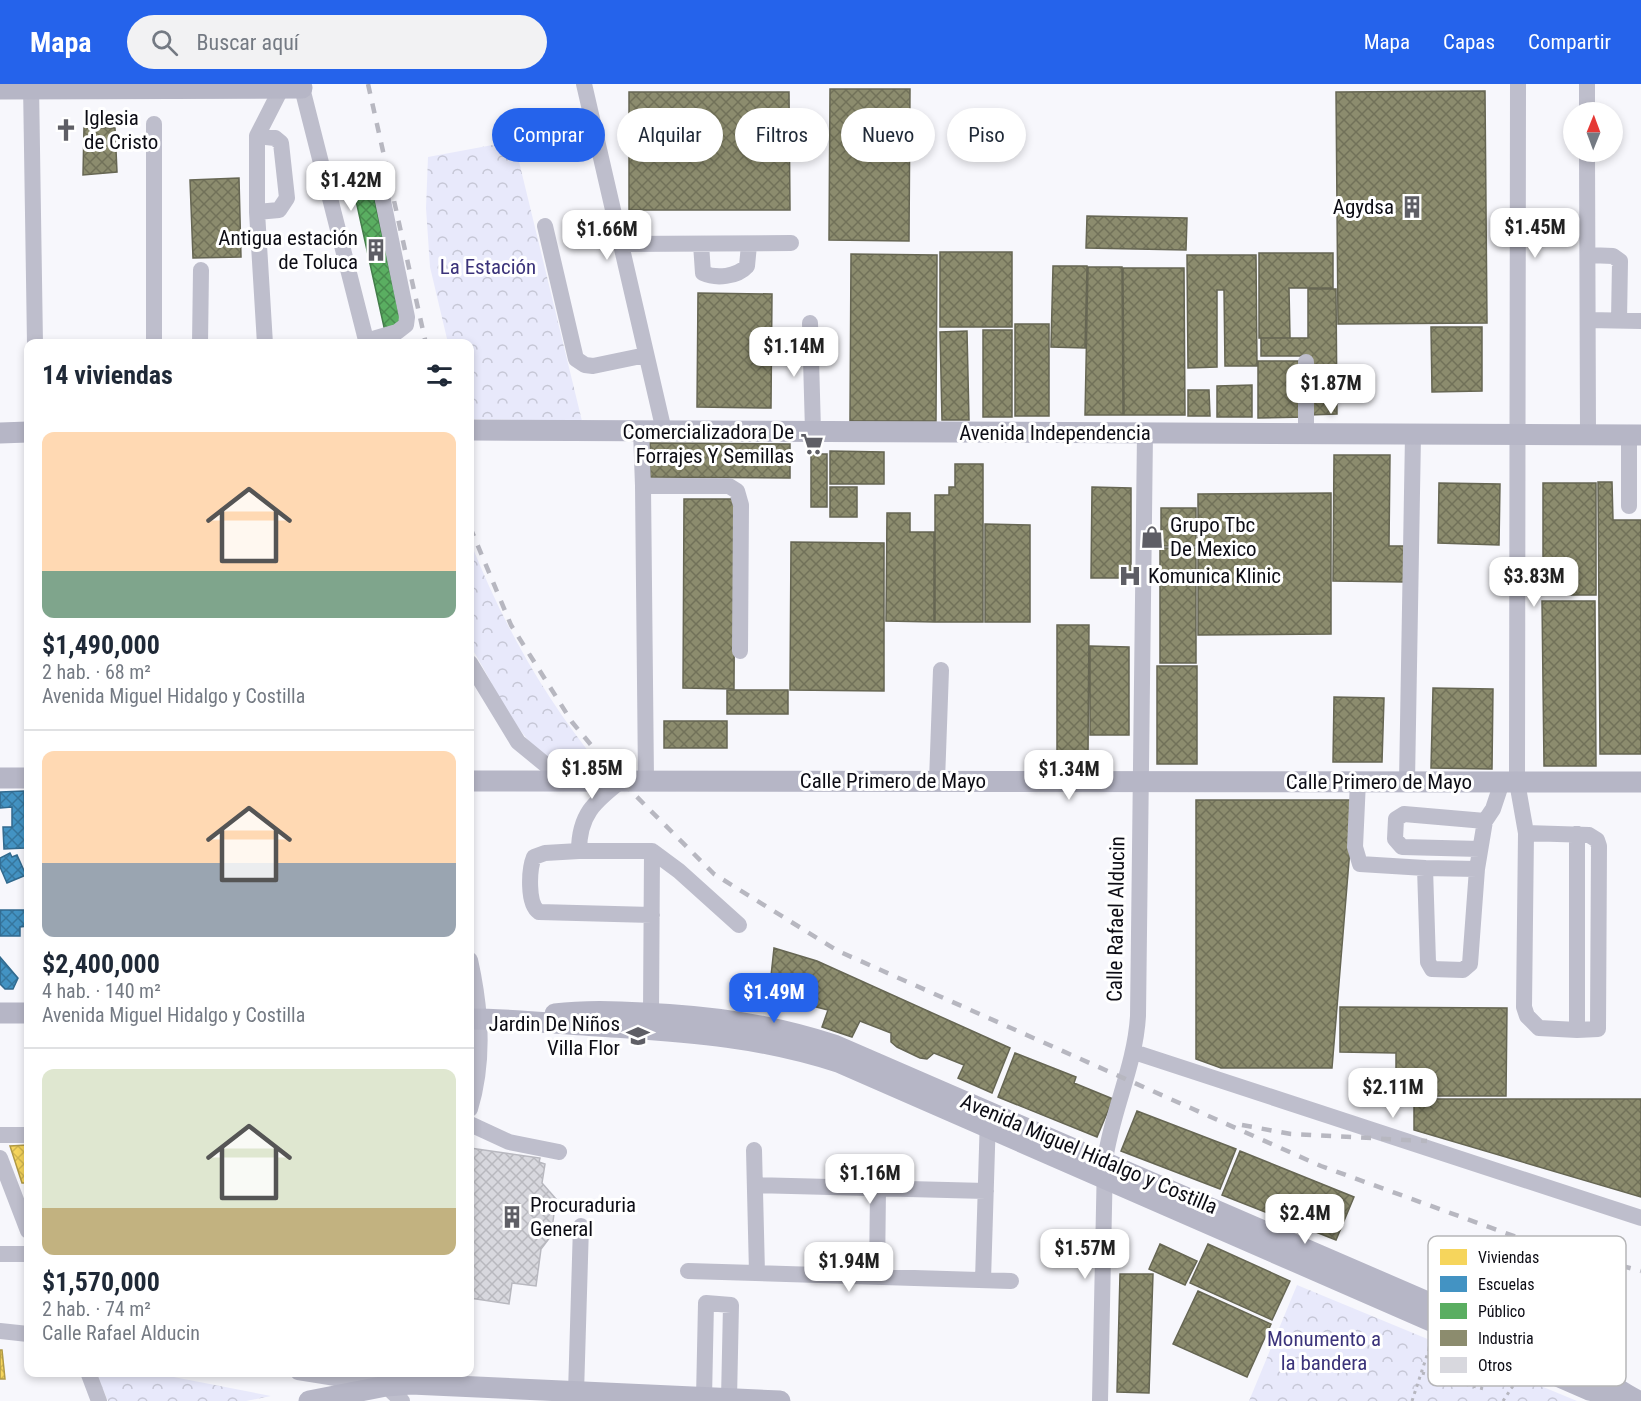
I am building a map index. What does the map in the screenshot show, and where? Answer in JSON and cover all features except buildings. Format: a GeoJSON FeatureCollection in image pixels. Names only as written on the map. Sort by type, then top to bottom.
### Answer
{"type":"FeatureCollection","features":[{"type":"Feature","properties":{"kind":"main road"},"geometry":{"type":"LineString","coordinates":[[0,89],[295,87]]}},
{"type":"Feature","properties":{"kind":"main road","name":"Avenida Independencia"},"geometry":{"type":"LineString","coordinates":[[474,430],[1635,435]]}},
{"type":"Feature","properties":{"kind":"main road"},"geometry":{"type":"LineString","coordinates":[[0,433],[24,432]]}},
{"type":"Feature","properties":{"kind":"main road"},"geometry":{"type":"LineString","coordinates":[[0,778],[24,778]]}},
{"type":"Feature","properties":{"kind":"main road","name":"Calle Primero de Mayo"},"geometry":{"type":"LineString","coordinates":[[474,781],[563,779],[621,781],[1641,782]]}},
{"type":"Feature","properties":{"kind":"main road","name":"Avenida Miguel Hidalgo y Costilla"},"geometry":{"type":"LineString","coordinates":[[535,1021],[555,1014],[576,1011],[651,1013],[730,1019],[795,1032],[834,1045],[988,1126]]}},
{"type":"Feature","properties":{"kind":"main road"},"geometry":{"type":"LineString","coordinates":[[0,1013],[24,1013]]}},
{"type":"Feature","properties":{"kind":"main road","name":"Avenida Miguel Hidalgo y Costilla"},"geometry":{"type":"LineString","coordinates":[[475,1019],[701,1033],[774,1044],[838,1062],[988,1126],[1104,1169],[1293,1252],[1428,1307]]}},
{"type":"Feature","properties":{"kind":"main road"},"geometry":{"type":"LineString","coordinates":[[309,1401],[386,1386],[411,1384],[780,1401]]}},
{"type":"Feature","properties":{"kind":"main road","name":"Avenida Miguel Hidalgo y Costilla"},"geometry":{"type":"LineString","coordinates":[[1610,1386],[1618,1393],[1639,1401]]}},
{"type":"Feature","properties":{"kind":"street"},"geometry":{"type":"LineString","coordinates":[[584,84],[664,430]]}},
{"type":"Feature","properties":{"kind":"street"},"geometry":{"type":"LineString","coordinates":[[1518,84],[1517,434],[1509,782],[1526,833],[1524,1007],[1527,1016],[1539,1028],[1598,1029],[1599,846],[1593,837],[1577,834],[1526,833]]}},
{"type":"Feature","properties":{"kind":"street"},"geometry":{"type":"LineString","coordinates":[[1587,84],[1587,102]]}},
{"type":"Feature","properties":{"kind":"street"},"geometry":{"type":"LineString","coordinates":[[31,87],[35,339]]}},
{"type":"Feature","properties":{"kind":"street"},"geometry":{"type":"LineString","coordinates":[[265,339],[257,212],[257,136],[295,87]]}},
{"type":"Feature","properties":{"kind":"street"},"geometry":{"type":"LineString","coordinates":[[295,87],[366,339]]}},
{"type":"Feature","properties":{"kind":"street"},"geometry":{"type":"LineString","coordinates":[[153,124],[154,339]]}},
{"type":"Feature","properties":{"kind":"street"},"geometry":{"type":"LineString","coordinates":[[257,136],[275,138],[281,143],[287,198],[279,210],[257,212]]}},
{"type":"Feature","properties":{"kind":"street"},"geometry":{"type":"LineString","coordinates":[[1587,162],[1588,435]]}},
{"type":"Feature","properties":{"kind":"street"},"geometry":{"type":"LineString","coordinates":[[376,339],[397,332],[406,325],[407,317],[382,196]]}},
{"type":"Feature","properties":{"kind":"street"},"geometry":{"type":"LineString","coordinates":[[545,226],[576,359],[585,365],[593,366],[646,355]]}},
{"type":"Feature","properties":{"kind":"street"},"geometry":{"type":"LineString","coordinates":[[621,244],[790,243]]}},
{"type":"Feature","properties":{"kind":"street"},"geometry":{"type":"LineString","coordinates":[[701,244],[703,273],[730,275],[740,273],[747,266],[749,244]]}},
{"type":"Feature","properties":{"kind":"street"},"geometry":{"type":"LineString","coordinates":[[1588,255],[1613,256],[1620,261],[1619,321]]}},
{"type":"Feature","properties":{"kind":"street"},"geometry":{"type":"LineString","coordinates":[[200,339],[201,270]]}},
{"type":"Feature","properties":{"kind":"street"},"geometry":{"type":"LineString","coordinates":[[1588,320],[1641,321]]}},
{"type":"Feature","properties":{"kind":"street"},"geometry":{"type":"LineString","coordinates":[[810,323],[813,431]]}},
{"type":"Feature","properties":{"kind":"street"},"geometry":{"type":"LineString","coordinates":[[1306,362],[1306,434]]}},
{"type":"Feature","properties":{"kind":"street"},"geometry":{"type":"LineString","coordinates":[[641,430],[646,780]]}},
{"type":"Feature","properties":{"kind":"street","name":"Calle Rafael Alducin"},"geometry":{"type":"LineString","coordinates":[[1100,1401],[1104,1169],[1110,1131],[1134,1052],[1138,1016],[1145,433]]}},
{"type":"Feature","properties":{"kind":"street"},"geometry":{"type":"LineString","coordinates":[[1407,782],[1413,435]]}},
{"type":"Feature","properties":{"kind":"street"},"geometry":{"type":"LineString","coordinates":[[1629,506],[1635,435]]}},
{"type":"Feature","properties":{"kind":"street"},"geometry":{"type":"LineString","coordinates":[[643,486],[729,486],[737,492],[741,505],[740,651]]}},
{"type":"Feature","properties":{"kind":"street"},"geometry":{"type":"LineString","coordinates":[[474,670],[518,742],[563,779]]}},
{"type":"Feature","properties":{"kind":"street"},"geometry":{"type":"LineString","coordinates":[[937,781],[941,670]]}},
{"type":"Feature","properties":{"kind":"street"},"geometry":{"type":"LineString","coordinates":[[579,851],[581,826],[587,814],[600,797],[621,781]]}},
{"type":"Feature","properties":{"kind":"street"},"geometry":{"type":"LineString","coordinates":[[1358,782],[1354,847],[1360,864],[1477,869]]}},
{"type":"Feature","properties":{"kind":"street"},"geometry":{"type":"LineString","coordinates":[[1425,868],[1428,962],[1432,969],[1437,971],[1463,970],[1470,964],[1477,869],[1485,821],[1509,782]]}},
{"type":"Feature","properties":{"kind":"street"},"geometry":{"type":"LineString","coordinates":[[1480,849],[1402,847],[1395,839],[1396,819],[1404,814],[1485,821]]}},
{"type":"Feature","properties":{"kind":"street"},"geometry":{"type":"LineString","coordinates":[[652,915],[545,913],[534,909],[531,868],[534,857],[545,853],[579,851],[652,851],[680,871],[739,925]]}},
{"type":"Feature","properties":{"kind":"street"},"geometry":{"type":"LineString","coordinates":[[651,1013],[652,851]]}},
{"type":"Feature","properties":{"kind":"street"},"geometry":{"type":"LineString","coordinates":[[474,1039],[475,1019]]}},
{"type":"Feature","properties":{"kind":"street"},"geometry":{"type":"LineString","coordinates":[[1134,1052],[1641,1218]]}},
{"type":"Feature","properties":{"kind":"street"},"geometry":{"type":"LineString","coordinates":[[474,1126],[509,1142],[560,1152]]}},
{"type":"Feature","properties":{"kind":"street"},"geometry":{"type":"LineString","coordinates":[[983,1280],[988,1126]]}},
{"type":"Feature","properties":{"kind":"street"},"geometry":{"type":"LineString","coordinates":[[0,1135],[24,1135]]}},
{"type":"Feature","properties":{"kind":"street"},"geometry":{"type":"LineString","coordinates":[[754,1150],[757,1273]]}},
{"type":"Feature","properties":{"kind":"street"},"geometry":{"type":"LineString","coordinates":[[0,1158],[8,1200],[24,1219]]}},
{"type":"Feature","properties":{"kind":"street"},"geometry":{"type":"LineString","coordinates":[[755,1185],[986,1191]]}},
{"type":"Feature","properties":{"kind":"street"},"geometry":{"type":"LineString","coordinates":[[877,1277],[878,1188]]}},
{"type":"Feature","properties":{"kind":"street"},"geometry":{"type":"LineString","coordinates":[[576,1393],[581,1226]]}},
{"type":"Feature","properties":{"kind":"street"},"geometry":{"type":"LineString","coordinates":[[0,1254],[24,1254]]}},
{"type":"Feature","properties":{"kind":"street"},"geometry":{"type":"LineString","coordinates":[[688,1271],[1011,1281]]}},
{"type":"Feature","properties":{"kind":"street"},"geometry":{"type":"LineString","coordinates":[[704,1398],[706,1304],[714,1304],[731,1305],[729,1399]]}},
{"type":"Feature","properties":{"kind":"street"},"geometry":{"type":"LineString","coordinates":[[0,1331],[24,1334]]}},
{"type":"Feature","properties":{"kind":"street"},"geometry":{"type":"LineString","coordinates":[[90,1377],[99,1401]]}},
{"type":"Feature","properties":{"kind":"street"},"geometry":{"type":"LineString","coordinates":[[339,1377],[386,1386],[402,1401]]}},
{"type":"Feature","properties":{"kind":"path"},"geometry":{"type":"LineString","coordinates":[[1412,1401],[1428,1353]]}},
{"type":"Feature","properties":{"kind":"path"},"geometry":{"type":"LineString","coordinates":[[1421,1373],[1428,1375]]}},
{"type":"Feature","properties":{"kind":"path"},"geometry":{"type":"LineString","coordinates":[[1472,1386],[1484,1389]]}},
{"type":"Feature","properties":{"kind":"path"},"geometry":{"type":"LineString","coordinates":[[1503,1401],[1513,1386]]}},
{"type":"Feature","properties":{"kind":"green space","name":"La Estación"},"geometry":{"type":"Polygon","coordinates":[[[492,145],[492,162],[519,162],[582,421],[474,419],[474,339],[447,339],[430,267],[426,208],[428,157],[492,145]]]}},
{"type":"Feature","properties":{"kind":"green space"},"geometry":{"type":"Polygon","coordinates":[[[474,551],[497,603],[528,661],[563,717],[604,771],[571,770],[551,761],[524,735],[502,702],[474,652],[474,551]]]}},
{"type":"Feature","properties":{"kind":"green space","name":"Monumento a la bandera"},"geometry":{"type":"Polygon","coordinates":[[[1297,1285],[1428,1339],[1428,1386],[1541,1386],[1577,1401],[1249,1401],[1297,1285]]]}},
{"type":"Feature","properties":{"kind":"green space"},"geometry":{"type":"Polygon","coordinates":[[[98,1377],[174,1377],[271,1396],[246,1401],[108,1401],[98,1377]]]}},
{"type":"Feature","properties":{"kind":"railway"},"geometry":{"type":"LineString","coordinates":[[368,84],[425,339]]}},
{"type":"Feature","properties":{"kind":"railway"},"geometry":{"type":"LineString","coordinates":[[474,537],[511,625],[572,722],[621,781],[714,874],[838,951],[1321,1166],[1514,1236]]}},
{"type":"Feature","properties":{"kind":"railway"},"geometry":{"type":"LineString","coordinates":[[1242,1125],[1291,1134],[1427,1141]]}},
{"type":"Feature","properties":{"kind":"railway"},"geometry":{"type":"LineString","coordinates":[[1626,1267],[1641,1271]]}},
{"type":"Feature","properties":{"kind":"place","name":"Iglesia de Cristo"},"geometry":{"type":"Point","coordinates":[66,130]}},
{"type":"Feature","properties":{"kind":"place","name":"Agydsa"},"geometry":{"type":"Point","coordinates":[1412,207]}},
{"type":"Feature","properties":{"kind":"place","name":"Antigua estación de Toluca"},"geometry":{"type":"Point","coordinates":[376,250]}},
{"type":"Feature","properties":{"kind":"place","name":"Comercializadora De Forrajes Y Semillas"},"geometry":{"type":"Point","coordinates":[812,444]}},
{"type":"Feature","properties":{"kind":"place","name":"Grupo Tbc De Mexico"},"geometry":{"type":"Point","coordinates":[1152,537]}},
{"type":"Feature","properties":{"kind":"place","name":"Komunica Klinic"},"geometry":{"type":"Point","coordinates":[1130,576]}},
{"type":"Feature","properties":{"kind":"place","name":"Jardin De Niños Villa Flor"},"geometry":{"type":"Point","coordinates":[638,1036]}},
{"type":"Feature","properties":{"kind":"place","name":"Procuraduria General"},"geometry":{"type":"Point","coordinates":[512,1217]}}]}
